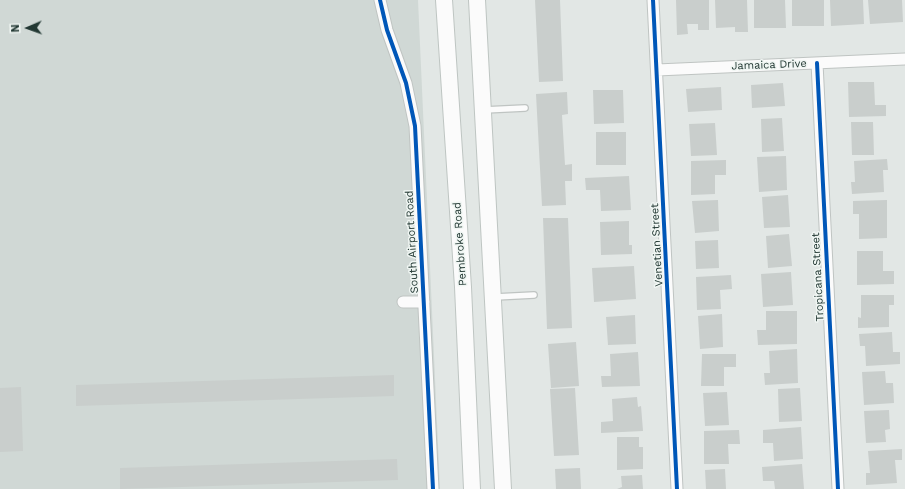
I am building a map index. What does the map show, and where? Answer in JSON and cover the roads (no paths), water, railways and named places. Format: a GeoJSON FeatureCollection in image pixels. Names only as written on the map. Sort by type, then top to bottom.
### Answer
{"type":"FeatureCollection","features":[{"type":"Feature","properties":{"kind":"main road","name":"Pembroke Road"},"geometry":{"type":"LineString","coordinates":[[444,0],[463,286],[472,489]]}},
{"type":"Feature","properties":{"kind":"main road"},"geometry":{"type":"LineString","coordinates":[[477,0],[503,489]]}},
{"type":"Feature","properties":{"kind":"street","name":"South Airport Road"},"geometry":{"type":"LineString","coordinates":[[380,0],[387,30],[406,83],[415,126],[433,489]]}},
{"type":"Feature","properties":{"kind":"street","name":"Venetian Street"},"geometry":{"type":"LineString","coordinates":[[652,0],[657,70],[677,489]]}},
{"type":"Feature","properties":{"kind":"street","name":"Jamaica Drive"},"geometry":{"type":"LineString","coordinates":[[657,70],[905,59]]}},
{"type":"Feature","properties":{"kind":"street","name":"Tropicana Street"},"geometry":{"type":"LineString","coordinates":[[817,63],[838,489]]}},
{"type":"Feature","properties":{"kind":"street"},"geometry":{"type":"LineString","coordinates":[[404,302],[424,302]]}},
{"type":"Feature","properties":{"kind":"lane"},"geometry":{"type":"LineString","coordinates":[[483,110],[525,108]]}},
{"type":"Feature","properties":{"kind":"lane"},"geometry":{"type":"LineString","coordinates":[[493,297],[534,295]]}}]}
